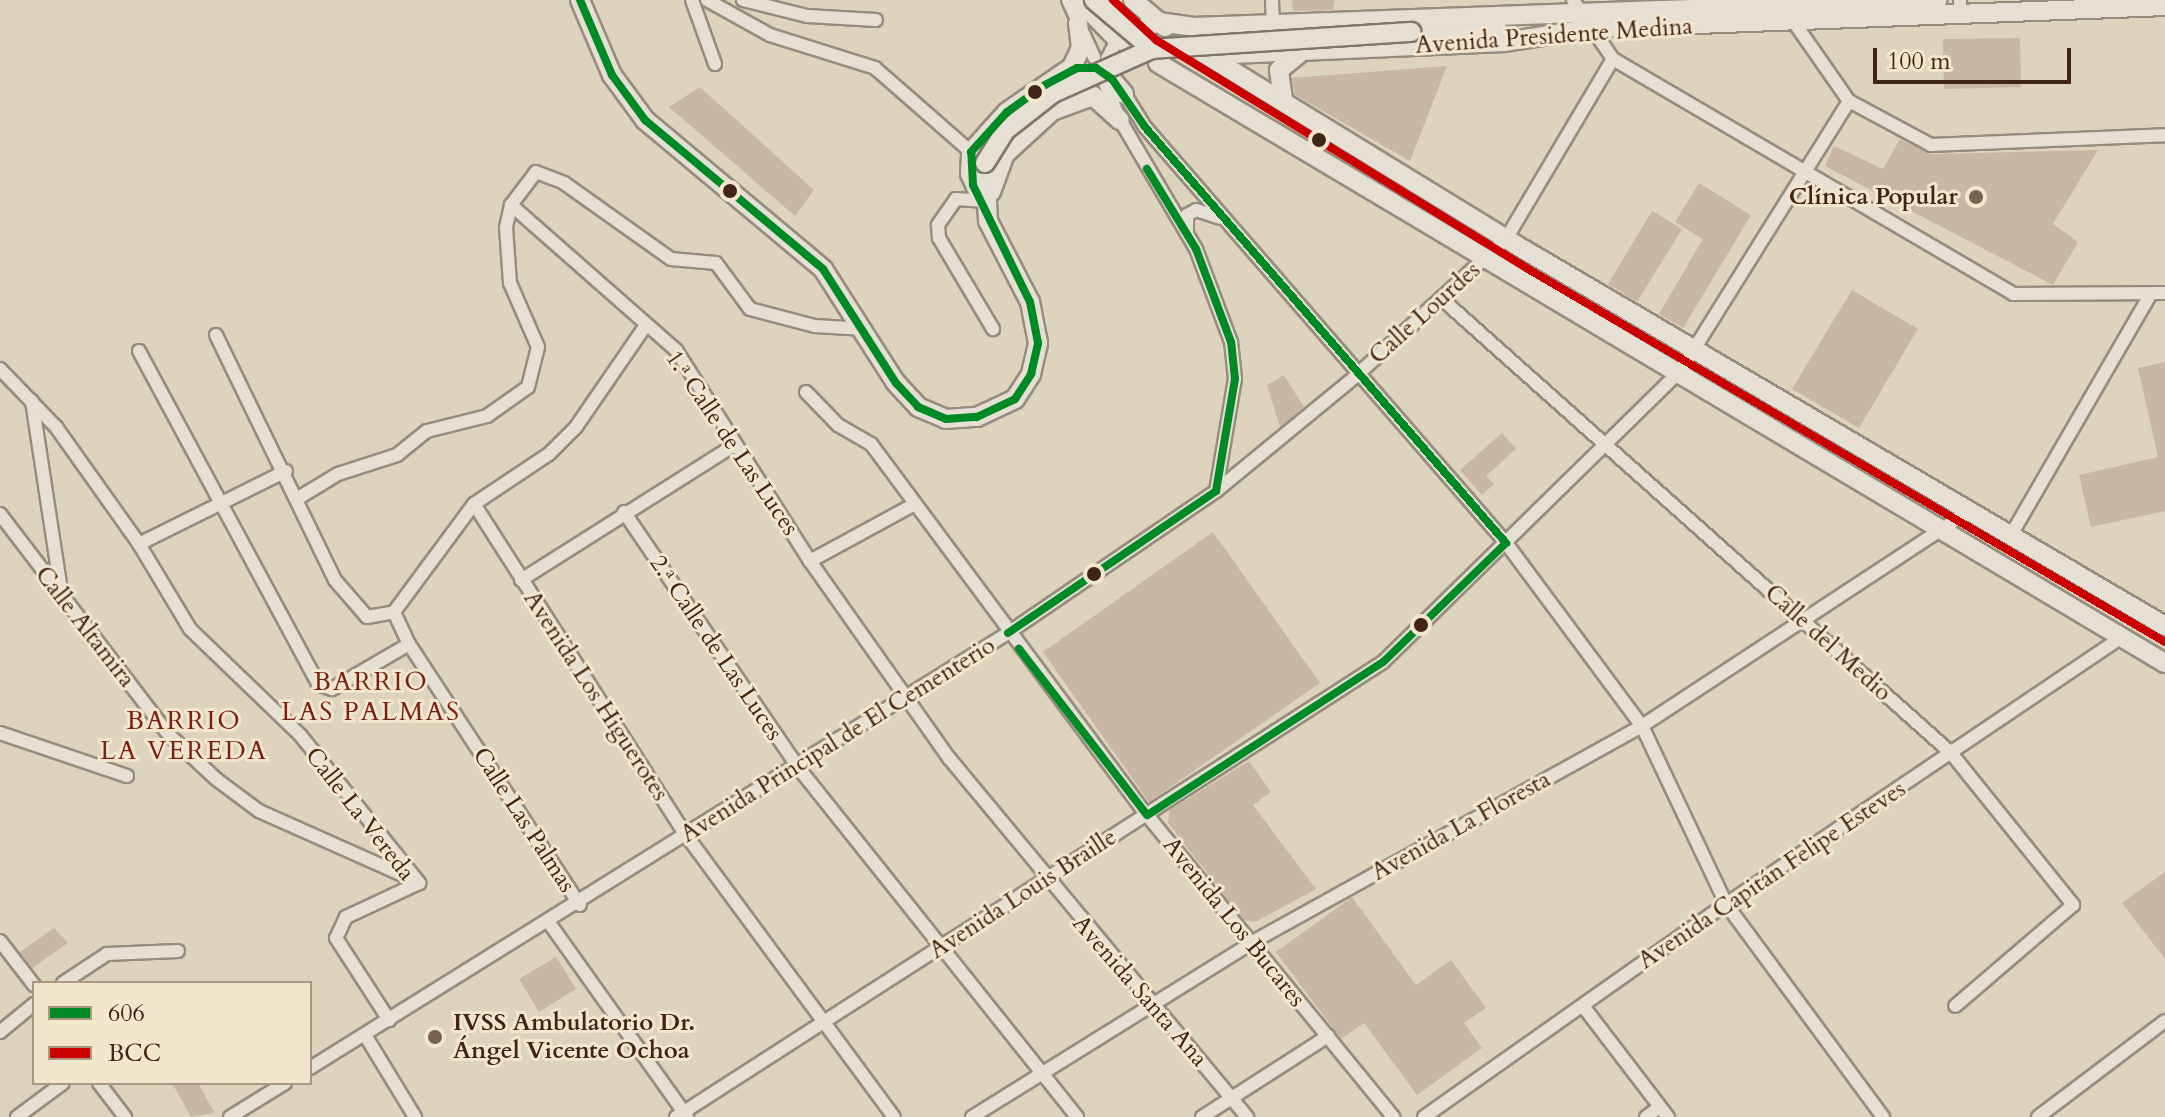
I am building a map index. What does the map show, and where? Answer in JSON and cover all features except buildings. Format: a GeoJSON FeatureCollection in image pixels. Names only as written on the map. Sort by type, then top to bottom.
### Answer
{"type":"FeatureCollection","features":[{"type":"Feature","properties":{"kind":"street"},"geometry":{"type":"LineString","coordinates":[[580,0],[612,75],[645,120],[823,269],[865,329],[896,383],[930,415],[977,417],[1015,399],[1035,361],[1036,322],[1018,275],[991,231],[978,158],[875,68],[770,35],[707,0]]}},
{"type":"Feature","properties":{"kind":"street"},"geometry":{"type":"LineString","coordinates":[[692,0],[715,64]]}},
{"type":"Feature","properties":{"kind":"street"},"geometry":{"type":"LineString","coordinates":[[743,0],[807,16],[876,20]]}},
{"type":"Feature","properties":{"kind":"street"},"geometry":{"type":"LineString","coordinates":[[1068,0],[1094,57]]}},
{"type":"Feature","properties":{"kind":"street"},"geometry":{"type":"LineString","coordinates":[[1079,0],[1117,39],[1148,54],[1486,258],[1681,370],[2165,663]]}},
{"type":"Feature","properties":{"kind":"street"},"geometry":{"type":"LineString","coordinates":[[1094,0],[1148,54]]}},
{"type":"Feature","properties":{"kind":"street"},"geometry":{"type":"LineString","coordinates":[[1133,0],[1166,28]]}},
{"type":"Feature","properties":{"kind":"street"},"geometry":{"type":"LineString","coordinates":[[1272,0],[1273,23]]}},
{"type":"Feature","properties":{"kind":"street","name":"Avenida Presidente Medina"},"geometry":{"type":"LineString","coordinates":[[1148,54],[1198,50],[1304,52],[1505,42],[1583,14],[1786,10],[1938,0]]}},
{"type":"Feature","properties":{"kind":"street","name":"Avenida Presidente Medina"},"geometry":{"type":"LineString","coordinates":[[1166,28],[1583,14],[2165,6]]}},
{"type":"Feature","properties":{"kind":"street"},"geometry":{"type":"LineString","coordinates":[[1786,10],[1849,101],[1931,145],[2165,135]]}},
{"type":"Feature","properties":{"kind":"street"},"geometry":{"type":"LineString","coordinates":[[978,158],[1006,130],[1053,93],[1148,54],[1583,14],[1613,59],[2013,294],[2165,293]]}},
{"type":"Feature","properties":{"kind":"street"},"geometry":{"type":"LineString","coordinates":[[978,158],[1007,112],[1068,71],[1080,55],[1078,23]]}},
{"type":"Feature","properties":{"kind":"street"},"geometry":{"type":"LineString","coordinates":[[1117,39],[1166,28]]}},
{"type":"Feature","properties":{"kind":"street"},"geometry":{"type":"LineString","coordinates":[[1117,39],[1107,75],[1120,120],[1187,237],[1231,342],[1235,379],[1216,491]]}},
{"type":"Feature","properties":{"kind":"street"},"geometry":{"type":"LineString","coordinates":[[1198,50],[1283,99],[1506,239],[2165,626]]}},
{"type":"Feature","properties":{"kind":"street"},"geometry":{"type":"LineString","coordinates":[[1283,99],[1279,70],[1304,52]]}},
{"type":"Feature","properties":{"kind":"street"},"geometry":{"type":"LineString","coordinates":[[1506,239],[1613,59]]}},
{"type":"Feature","properties":{"kind":"street"},"geometry":{"type":"LineString","coordinates":[[1107,75],[1357,375],[1506,543],[1642,726],[1726,904],[1883,1117]]}},
{"type":"Feature","properties":{"kind":"street"},"geometry":{"type":"LineString","coordinates":[[985,201],[1005,154],[1052,111],[1093,96],[1120,120]]}},
{"type":"Feature","properties":{"kind":"street"},"geometry":{"type":"LineString","coordinates":[[1695,351],[1849,101]]}},
{"type":"Feature","properties":{"kind":"street"},"geometry":{"type":"LineString","coordinates":[[300,497],[338,474],[397,455],[427,431],[487,416],[528,387],[538,347],[510,283],[511,205],[536,172],[549,174],[671,259],[716,263],[750,309],[815,326],[865,329]]}},
{"type":"Feature","properties":{"kind":"street"},"geometry":{"type":"LineString","coordinates":[[985,201],[956,199],[938,225],[939,238],[993,329]]}},
{"type":"Feature","properties":{"kind":"street","name":"1.ª Calle de Las Luces"},"geometry":{"type":"LineString","coordinates":[[511,205],[644,328],[676,350],[810,561],[919,712]]}},
{"type":"Feature","properties":{"kind":"street"},"geometry":{"type":"LineString","coordinates":[[1187,237],[1187,215],[1196,210],[1227,222]]}},
{"type":"Feature","properties":{"kind":"street","name":"Calle Lourdes"},"geometry":{"type":"LineString","coordinates":[[1216,491],[1357,375],[1443,300],[1506,239]]}},
{"type":"Feature","properties":{"kind":"street"},"geometry":{"type":"LineString","coordinates":[[2011,535],[2150,295]]}},
{"type":"Feature","properties":{"kind":"street","name":"Calle del Medio"},"geometry":{"type":"LineString","coordinates":[[1443,300],[1951,753],[2073,905],[1955,1006]]}},
{"type":"Feature","properties":{"kind":"street"},"geometry":{"type":"LineString","coordinates":[[216,335],[300,497],[335,580],[367,617],[394,612],[474,504],[549,454],[576,427],[644,328]]}},
{"type":"Feature","properties":{"kind":"street"},"geometry":{"type":"LineString","coordinates":[[139,351],[224,501],[318,684],[332,689],[409,644]]}},
{"type":"Feature","properties":{"kind":"street","name":"Avenida Louis Braille"},"geometry":{"type":"LineString","coordinates":[[682,1115],[1044,878],[1383,662],[1506,543],[1604,442],[1681,370],[1695,351]]}},
{"type":"Feature","properties":{"kind":"street","name":"Calle La Vereda"},"geometry":{"type":"LineString","coordinates":[[0,369],[32,401],[139,544],[190,629],[301,736],[419,883],[346,917],[336,938],[389,1020]]}},
{"type":"Feature","properties":{"kind":"street","name":"Avenida Los Bucares"},"geometry":{"type":"LineString","coordinates":[[806,392],[838,425],[871,444],[1019,649],[1147,815],[1393,1117]]}},
{"type":"Feature","properties":{"kind":"street"},"geometry":{"type":"LineString","coordinates":[[32,401],[63,602]]}},
{"type":"Feature","properties":{"kind":"street"},"geometry":{"type":"LineString","coordinates":[[521,580],[624,512],[736,444]]}},
{"type":"Feature","properties":{"kind":"street"},"geometry":{"type":"LineString","coordinates":[[139,544],[286,471]]}},
{"type":"Feature","properties":{"kind":"street","name":"Avenida Principal de El Cementerio"},"geometry":{"type":"LineString","coordinates":[[312,1067],[550,924],[1008,633],[1216,491]]}},
{"type":"Feature","properties":{"kind":"street","name":"Avenida Los Higuerotes"},"geometry":{"type":"LineString","coordinates":[[474,504],[686,835],[820,1023],[894,1117]]}},
{"type":"Feature","properties":{"kind":"street"},"geometry":{"type":"LineString","coordinates":[[810,561],[913,505]]}},
{"type":"Feature","properties":{"kind":"street","name":"Avenida La Floresta"},"geometry":{"type":"LineString","coordinates":[[972,1117],[1040,1071],[1251,943],[1642,726],[1948,530],[1969,511]]}},
{"type":"Feature","properties":{"kind":"street","name":"2.ª Calle de Las Luces"},"geometry":{"type":"LineString","coordinates":[[624,512],[797,766],[1077,1117]]}},
{"type":"Feature","properties":{"kind":"street","name":"Calle Altamira"},"geometry":{"type":"LineString","coordinates":[[0,514],[63,602],[169,735],[216,779],[259,811],[419,883]]}},
{"type":"Feature","properties":{"kind":"street","name":"Calle Las Palmas"},"geometry":{"type":"LineString","coordinates":[[394,612],[409,644],[580,905]]}},
{"type":"Feature","properties":{"kind":"street","name":"Avenida Capitán Felipe Esteves"},"geometry":{"type":"LineString","coordinates":[[1424,1117],[1726,904],[2122,637]]}},
{"type":"Feature","properties":{"kind":"street","name":"Avenida Santa Ana"},"geometry":{"type":"LineString","coordinates":[[919,712],[1044,878],[1247,1117]]}},
{"type":"Feature","properties":{"kind":"street"},"geometry":{"type":"LineString","coordinates":[[0,733],[127,776]]}},
{"type":"Feature","properties":{"kind":"street"},"geometry":{"type":"LineString","coordinates":[[550,924],[682,1115]]}},
{"type":"Feature","properties":{"kind":"street"},"geometry":{"type":"LineString","coordinates":[[0,941],[32,982]]}},
{"type":"Feature","properties":{"kind":"street"},"geometry":{"type":"LineString","coordinates":[[66,981],[107,954],[178,951]]}},
{"type":"Feature","properties":{"kind":"street"},"geometry":{"type":"LineString","coordinates":[[0,1032],[32,1006]]}},
{"type":"Feature","properties":{"kind":"street"},"geometry":{"type":"LineString","coordinates":[[1583,1006],[1664,1112],[1646,1117]]}},
{"type":"Feature","properties":{"kind":"street"},"geometry":{"type":"LineString","coordinates":[[2038,1117],[2165,1021]]}},
{"type":"Feature","properties":{"kind":"street"},"geometry":{"type":"LineString","coordinates":[[365,1035],[415,1117]]}},
{"type":"Feature","properties":{"kind":"street"},"geometry":{"type":"LineString","coordinates":[[1202,1117],[1328,1036]]}},
{"type":"Feature","properties":{"kind":"street"},"geometry":{"type":"LineString","coordinates":[[17,1117],[60,1085]]}},
{"type":"Feature","properties":{"kind":"street"},"geometry":{"type":"LineString","coordinates":[[101,1085],[125,1117]]}},
{"type":"Feature","properties":{"kind":"street"},"geometry":{"type":"LineString","coordinates":[[230,1117],[282,1085]]}},
{"type":"Feature","properties":{"kind":"street"},"geometry":{"type":"LineString","coordinates":[[249,1105],[256,1117]]}},
{"type":"Feature","properties":{"kind":"tunnel"},"geometry":{"type":"LineString","coordinates":[[1173,34],[1190,45]]}},
{"type":"Feature","properties":{"kind":"transit line","name":"606"},"geometry":{"type":"LineString","coordinates":[[580,0],[612,75],[645,120],[823,269],[896,383],[918,407],[946,419],[977,417],[1015,399],[1031,374],[1038,343],[1030,302],[973,185],[971,152],[1007,112],[1045,85],[1077,68],[1096,68],[1112,79],[1145,127],[1506,543],[1383,662],[1147,815],[1019,649]]}},
{"type":"Feature","properties":{"kind":"transit line","name":"BCC"},"geometry":{"type":"LineString","coordinates":[[1113,0],[1156,40],[1528,269],[2165,642]]}},
{"type":"Feature","properties":{"kind":"transit line","name":"606"},"geometry":{"type":"LineString","coordinates":[[1008,633],[1216,491],[1235,379],[1231,342],[1196,249],[1147,169]]}},
{"type":"Feature","properties":{"kind":"place","name":"Clínica Popular"},"geometry":{"type":"Point","coordinates":[1976,197]}},
{"type":"Feature","properties":{"kind":"place","name":"IVSS Ambulatorio Dr. Ángel Vicente Ochoa"},"geometry":{"type":"Point","coordinates":[435,1037]}},
{"type":"Feature","properties":{"kind":"district","name":"BARRIO LAS PALMAS"},"geometry":{"type":"Point","coordinates":[371,697]}},
{"type":"Feature","properties":{"kind":"district","name":"BARRIO LA VEREDA"},"geometry":{"type":"Point","coordinates":[184,736]}}]}
